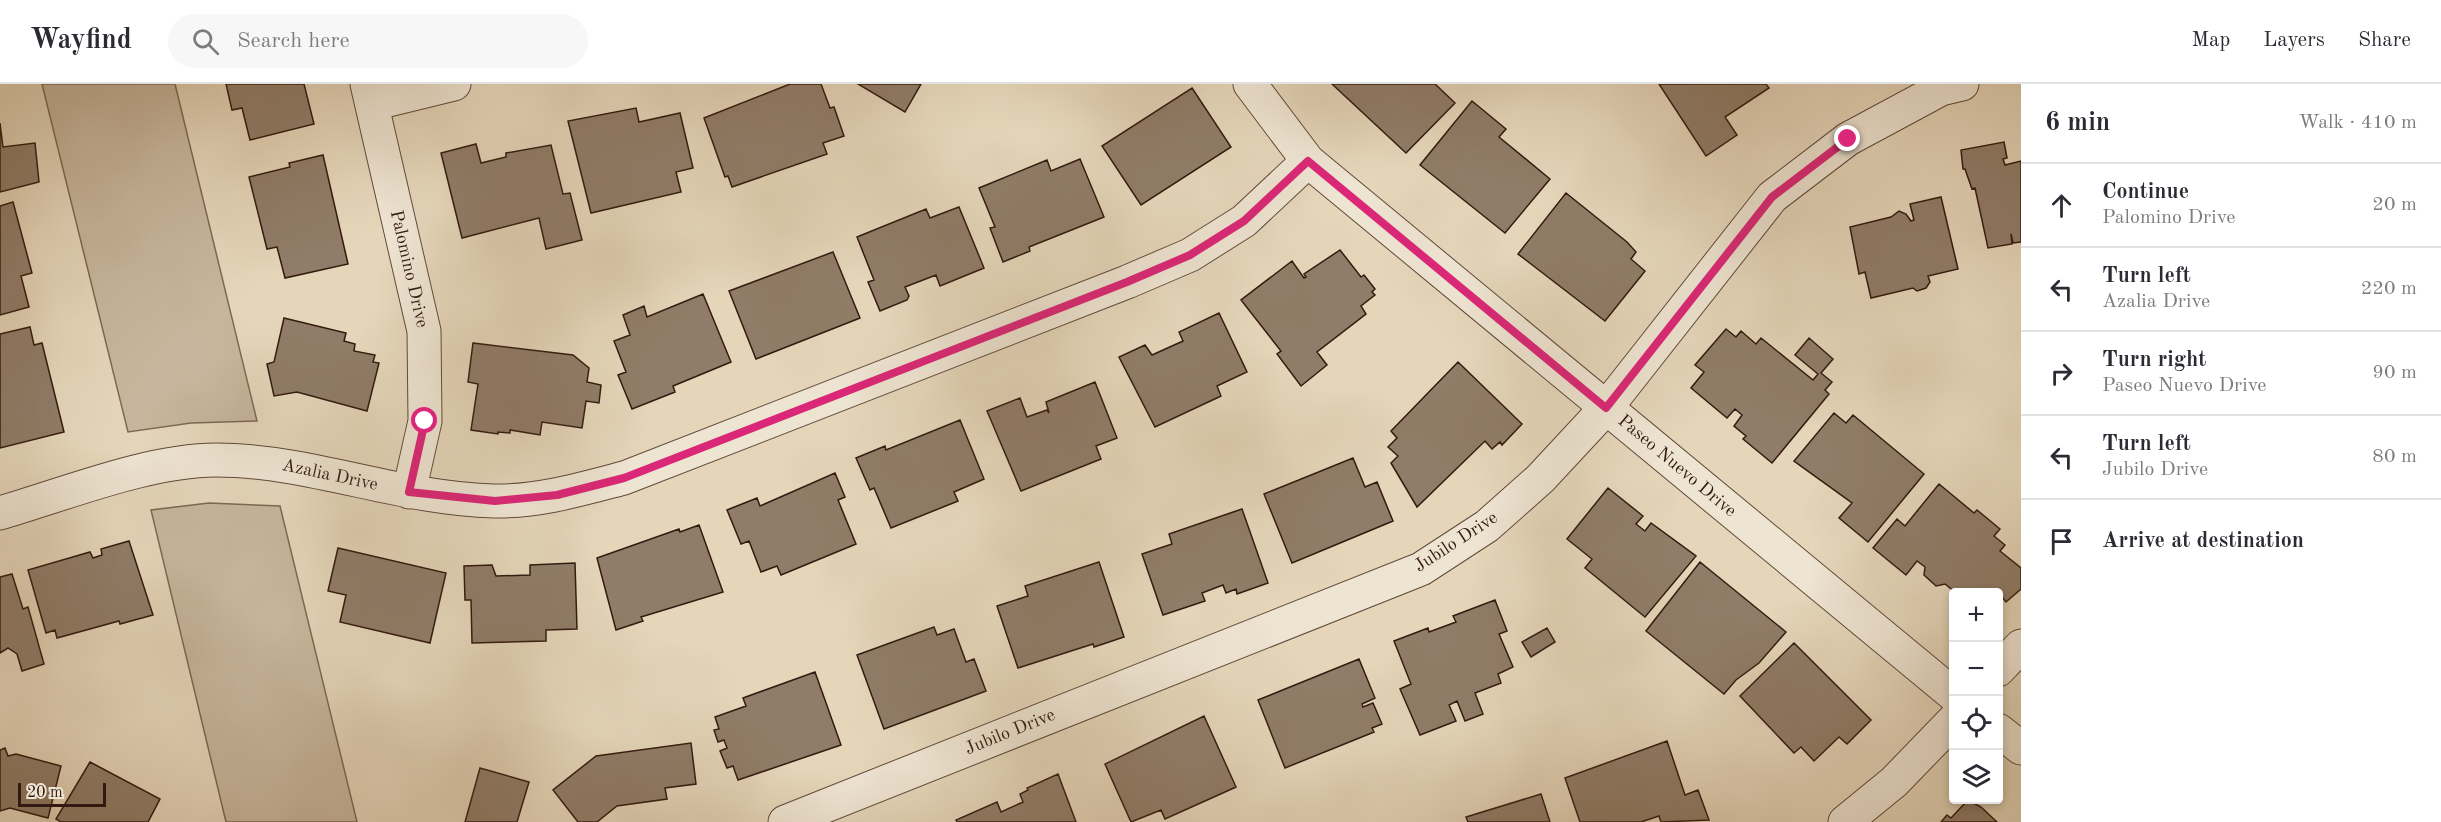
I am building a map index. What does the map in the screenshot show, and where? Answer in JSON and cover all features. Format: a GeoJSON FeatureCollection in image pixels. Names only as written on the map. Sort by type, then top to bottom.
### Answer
{"type":"FeatureCollection","features":[{"type":"Feature","properties":{"kind":"street"},"geometry":{"type":"LineString","coordinates":[[369,94],[454,84]]}},
{"type":"Feature","properties":{"kind":"street","name":"Paseo Nuevo Drive"},"geometry":{"type":"LineString","coordinates":[[1250,84],[1308,161],[1949,692]]}},
{"type":"Feature","properties":{"kind":"street","name":"Jubilo Drive"},"geometry":{"type":"LineString","coordinates":[[785,822],[1421,568],[1486,526],[1540,479],[1606,408],[1772,197],[1848,139],[1941,89],[1962,84]]}},
{"type":"Feature","properties":{"kind":"street","name":"Palomino Drive"},"geometry":{"type":"LineString","coordinates":[[369,94],[424,331],[425,421],[409,492]]}},
{"type":"Feature","properties":{"kind":"street","name":"Azalia Drive"},"geometry":{"type":"LineString","coordinates":[[0,513],[150,469],[214,460],[271,463],[409,492],[495,501],[557,495],[624,478],[1190,255],[1244,221],[1308,161]]}},
{"type":"Feature","properties":{"kind":"street"},"geometry":{"type":"LineString","coordinates":[[2003,665],[2021,646]]}},
{"type":"Feature","properties":{"kind":"street"},"geometry":{"type":"LineString","coordinates":[[1845,822],[1894,782],[1949,724]]}},
{"type":"Feature","properties":{"kind":"street"},"geometry":{"type":"LineString","coordinates":[[2003,734],[2021,748]]}},
{"type":"Feature","properties":{"kind":"shaded area"},"geometry":{"type":"Polygon","coordinates":[[[42,84],[175,84],[257,421],[191,423],[128,432],[42,84]]]}},
{"type":"Feature","properties":{"kind":"shaded area"},"geometry":{"type":"Polygon","coordinates":[[[209,503],[280,506],[357,822],[226,822],[151,510],[209,503]]]}},
{"type":"Feature","properties":{"kind":"building"},"geometry":{"type":"Polygon","coordinates":[[[226,84],[304,84],[314,124],[250,140],[242,108],[232,110],[226,84]]]}},
{"type":"Feature","properties":{"kind":"building"},"geometry":{"type":"Polygon","coordinates":[[[790,84],[821,84],[830,108],[834,107],[844,136],[823,143],[827,154],[732,187],[728,176],[725,177],[704,118],[790,84]]]}},
{"type":"Feature","properties":{"kind":"building"},"geometry":{"type":"Polygon","coordinates":[[[858,84],[921,84],[905,112],[858,84]]]}},
{"type":"Feature","properties":{"kind":"building"},"geometry":{"type":"Polygon","coordinates":[[[1332,84],[1435,84],[1455,103],[1406,153],[1332,84]]]}},
{"type":"Feature","properties":{"kind":"building"},"geometry":{"type":"Polygon","coordinates":[[[1659,84],[1766,84],[1769,88],[1725,117],[1737,135],[1706,156],[1659,84]]]}},
{"type":"Feature","properties":{"kind":"building"},"geometry":{"type":"Polygon","coordinates":[[[1192,88],[1231,147],[1141,205],[1102,146],[1192,88]]]}},
{"type":"Feature","properties":{"kind":"building"},"geometry":{"type":"Polygon","coordinates":[[[1472,101],[1506,129],[1499,137],[1550,179],[1505,233],[1420,165],[1472,101]]]}},
{"type":"Feature","properties":{"kind":"building"},"geometry":{"type":"Polygon","coordinates":[[[636,108],[639,122],[680,113],[693,168],[676,172],[681,192],[591,213],[568,121],[636,108]]]}},
{"type":"Feature","properties":{"kind":"building"},"geometry":{"type":"Polygon","coordinates":[[[0,123],[3,147],[35,143],[39,182],[0,192],[0,123]]]}},
{"type":"Feature","properties":{"kind":"building"},"geometry":{"type":"Polygon","coordinates":[[[2004,142],[2007,158],[2003,159],[2005,165],[2021,161],[2021,242],[2013,243],[2011,234],[2012,244],[1988,248],[1975,188],[1972,189],[1965,169],[1963,169],[1961,150],[2004,142]]]}},
{"type":"Feature","properties":{"kind":"building"},"geometry":{"type":"Polygon","coordinates":[[[476,144],[481,163],[506,157],[506,153],[551,145],[563,194],[570,193],[582,240],[546,249],[539,218],[462,238],[441,153],[476,144]]]}},
{"type":"Feature","properties":{"kind":"building"},"geometry":{"type":"Polygon","coordinates":[[[323,155],[348,264],[285,278],[277,247],[267,249],[249,177],[290,167],[289,163],[323,155]]]}},
{"type":"Feature","properties":{"kind":"building"},"geometry":{"type":"Polygon","coordinates":[[[1080,159],[1104,217],[1029,247],[1030,251],[1003,262],[990,228],[995,227],[979,188],[1047,160],[1051,171],[1080,159]]]}},
{"type":"Feature","properties":{"kind":"building"},"geometry":{"type":"Polygon","coordinates":[[[1566,193],[1627,242],[1636,252],[1631,259],[1645,271],[1605,321],[1518,254],[1566,193]]]}},
{"type":"Feature","properties":{"kind":"building"},"geometry":{"type":"Polygon","coordinates":[[[1941,197],[1958,269],[1928,276],[1930,282],[1926,288],[1917,291],[1913,288],[1871,298],[1865,272],[1859,274],[1850,227],[1891,217],[1899,211],[1906,214],[1911,221],[1914,220],[1910,204],[1941,197]]]}},
{"type":"Feature","properties":{"kind":"building"},"geometry":{"type":"Polygon","coordinates":[[[13,202],[32,273],[21,276],[29,307],[0,315],[0,206],[13,202]]]}},
{"type":"Feature","properties":{"kind":"building"},"geometry":{"type":"Polygon","coordinates":[[[959,207],[984,268],[940,286],[936,275],[905,287],[909,296],[907,300],[880,311],[868,282],[874,280],[857,237],[926,209],[930,218],[959,207]]]}},
{"type":"Feature","properties":{"kind":"building"},"geometry":{"type":"Polygon","coordinates":[[[1340,250],[1361,277],[1364,275],[1375,289],[1372,292],[1375,295],[1361,306],[1366,314],[1317,352],[1327,365],[1301,386],[1277,354],[1281,351],[1241,300],[1292,261],[1304,278],[1306,277],[1304,274],[1340,250]]]}},
{"type":"Feature","properties":{"kind":"building"},"geometry":{"type":"Polygon","coordinates":[[[833,252],[860,318],[756,359],[729,291],[833,252]]]}},
{"type":"Feature","properties":{"kind":"building"},"geometry":{"type":"Polygon","coordinates":[[[703,294],[731,362],[673,386],[675,392],[632,409],[618,375],[626,372],[614,341],[630,335],[623,315],[644,306],[647,317],[703,294]]]}},
{"type":"Feature","properties":{"kind":"building"},"geometry":{"type":"Polygon","coordinates":[[[1219,313],[1247,372],[1217,386],[1221,396],[1155,427],[1119,357],[1145,345],[1152,355],[1183,341],[1179,332],[1219,313]]]}},
{"type":"Feature","properties":{"kind":"building"},"geometry":{"type":"Polygon","coordinates":[[[284,318],[346,333],[344,341],[355,344],[354,351],[375,355],[373,362],[379,363],[367,411],[297,392],[274,396],[267,364],[274,362],[284,318]]]}},
{"type":"Feature","properties":{"kind":"building"},"geometry":{"type":"Polygon","coordinates":[[[30,327],[34,345],[42,343],[64,432],[0,448],[0,334],[30,327]]]}},
{"type":"Feature","properties":{"kind":"building"},"geometry":{"type":"Polygon","coordinates":[[[1726,329],[1736,337],[1741,331],[1756,344],[1761,338],[1813,380],[1818,374],[1795,355],[1809,338],[1833,359],[1821,373],[1832,382],[1825,390],[1829,394],[1772,463],[1743,439],[1746,436],[1734,426],[1742,415],[1735,409],[1727,418],[1691,388],[1704,372],[1695,365],[1726,329]]]}},
{"type":"Feature","properties":{"kind":"building"},"geometry":{"type":"Polygon","coordinates":[[[473,343],[573,355],[589,368],[587,382],[601,385],[599,403],[586,401],[582,428],[542,422],[540,435],[510,430],[510,433],[498,432],[498,434],[471,430],[478,384],[468,382],[473,343]]]}},
{"type":"Feature","properties":{"kind":"building"},"geometry":{"type":"Polygon","coordinates":[[[1458,362],[1522,424],[1502,445],[1500,442],[1492,449],[1485,441],[1417,507],[1391,463],[1398,456],[1388,447],[1397,438],[1391,431],[1458,362]]]}},
{"type":"Feature","properties":{"kind":"building"},"geometry":{"type":"Polygon","coordinates":[[[1095,382],[1117,438],[1096,446],[1101,459],[1021,491],[987,411],[1020,398],[1027,417],[1047,410],[1049,413],[1046,402],[1095,382]]]}},
{"type":"Feature","properties":{"kind":"building"},"geometry":{"type":"Polygon","coordinates":[[[1834,413],[1846,423],[1853,415],[1924,474],[1868,542],[1839,518],[1852,503],[1794,461],[1834,413]]]}},
{"type":"Feature","properties":{"kind":"building"},"geometry":{"type":"Polygon","coordinates":[[[960,420],[984,479],[954,492],[958,501],[891,528],[874,488],[870,490],[856,458],[885,446],[886,450],[960,420]]]}},
{"type":"Feature","properties":{"kind":"building"},"geometry":{"type":"Polygon","coordinates":[[[1353,458],[1365,487],[1377,482],[1393,521],[1292,563],[1264,494],[1353,458]]]}},
{"type":"Feature","properties":{"kind":"building"},"geometry":{"type":"Polygon","coordinates":[[[835,473],[845,497],[838,500],[856,544],[781,575],[777,566],[761,572],[749,541],[741,544],[727,510],[757,498],[760,506],[835,473]]]}},
{"type":"Feature","properties":{"kind":"building"},"geometry":{"type":"Polygon","coordinates":[[[1939,484],[1974,513],[1977,510],[2000,529],[1994,536],[2005,545],[2000,551],[2021,568],[2021,589],[2006,602],[2003,598],[2003,588],[1950,588],[1945,584],[1936,586],[1924,575],[1925,567],[1917,561],[1906,575],[1873,548],[1897,519],[1905,526],[1939,484]]]}},
{"type":"Feature","properties":{"kind":"building"},"geometry":{"type":"Polygon","coordinates":[[[1608,488],[1643,516],[1636,524],[1645,531],[1651,523],[1696,556],[1645,617],[1585,568],[1592,559],[1567,539],[1608,488]]]}},
{"type":"Feature","properties":{"kind":"building"},"geometry":{"type":"Polygon","coordinates":[[[1242,509],[1268,583],[1237,594],[1236,589],[1226,593],[1223,585],[1202,593],[1205,601],[1163,615],[1142,554],[1172,544],[1169,534],[1242,509]]]}},
{"type":"Feature","properties":{"kind":"building"},"geometry":{"type":"Polygon","coordinates":[[[699,525],[723,592],[641,617],[643,621],[616,630],[597,558],[679,529],[680,532],[699,525]]]}},
{"type":"Feature","properties":{"kind":"building"},"geometry":{"type":"Polygon","coordinates":[[[129,541],[153,615],[120,624],[119,621],[57,638],[55,630],[46,633],[28,570],[90,552],[93,558],[102,555],[101,549],[129,541]]]}},
{"type":"Feature","properties":{"kind":"building"},"geometry":{"type":"Polygon","coordinates":[[[338,548],[446,573],[430,643],[340,622],[346,595],[328,591],[338,548]]]}},
{"type":"Feature","properties":{"kind":"building"},"geometry":{"type":"Polygon","coordinates":[[[1099,562],[1124,637],[1094,647],[1093,644],[1018,668],[997,606],[1028,596],[1025,586],[1099,562]]]}},
{"type":"Feature","properties":{"kind":"building"},"geometry":{"type":"Polygon","coordinates":[[[1700,562],[1786,632],[1759,663],[1736,680],[1724,694],[1646,631],[1700,562]]]}},
{"type":"Feature","properties":{"kind":"building"},"geometry":{"type":"Polygon","coordinates":[[[575,563],[577,629],[546,630],[546,641],[472,643],[471,600],[465,600],[464,566],[492,565],[496,576],[530,575],[530,565],[575,563]]]}},
{"type":"Feature","properties":{"kind":"building"},"geometry":{"type":"Polygon","coordinates":[[[12,574],[23,609],[28,607],[44,664],[22,671],[17,654],[8,648],[0,653],[0,577],[12,574]]]}},
{"type":"Feature","properties":{"kind":"building"},"geometry":{"type":"Polygon","coordinates":[[[1495,600],[1507,631],[1499,634],[1513,667],[1498,674],[1501,683],[1475,693],[1483,714],[1465,721],[1457,701],[1449,705],[1456,721],[1420,735],[1400,689],[1411,684],[1394,641],[1428,628],[1429,632],[1456,622],[1453,616],[1495,600]]]}},
{"type":"Feature","properties":{"kind":"building"},"geometry":{"type":"Polygon","coordinates":[[[934,627],[937,635],[954,629],[966,662],[974,659],[986,691],[884,729],[857,655],[934,627]]]}},
{"type":"Feature","properties":{"kind":"building"},"geometry":{"type":"Polygon","coordinates":[[[1547,628],[1555,642],[1531,657],[1522,642],[1547,628]]]}},
{"type":"Feature","properties":{"kind":"building"},"geometry":{"type":"Polygon","coordinates":[[[1794,643],[1871,720],[1847,744],[1839,737],[1814,761],[1801,747],[1794,753],[1740,696],[1794,643]]]}},
{"type":"Feature","properties":{"kind":"building"},"geometry":{"type":"Polygon","coordinates":[[[1359,659],[1375,698],[1362,704],[1363,707],[1373,703],[1382,724],[1372,728],[1374,732],[1285,768],[1258,700],[1359,659]]]}},
{"type":"Feature","properties":{"kind":"building"},"geometry":{"type":"Polygon","coordinates":[[[815,672],[841,745],[738,780],[733,766],[727,768],[720,751],[727,748],[724,740],[718,742],[714,730],[719,729],[715,717],[746,706],[743,698],[815,672]]]}},
{"type":"Feature","properties":{"kind":"building"},"geometry":{"type":"Polygon","coordinates":[[[1204,716],[1236,787],[1165,819],[1161,810],[1131,822],[1105,764],[1204,716]]]}},
{"type":"Feature","properties":{"kind":"building"},"geometry":{"type":"Polygon","coordinates":[[[1667,741],[1685,795],[1698,790],[1709,820],[1661,822],[1659,816],[1641,822],[1580,822],[1565,778],[1667,741]]]}},
{"type":"Feature","properties":{"kind":"building"},"geometry":{"type":"Polygon","coordinates":[[[691,743],[696,784],[665,788],[667,799],[617,806],[597,822],[578,822],[553,790],[596,756],[691,743]]]}},
{"type":"Feature","properties":{"kind":"building"},"geometry":{"type":"Polygon","coordinates":[[[5,748],[8,756],[16,754],[61,766],[48,818],[10,808],[0,811],[0,750],[5,748]]]}},
{"type":"Feature","properties":{"kind":"building"},"geometry":{"type":"Polygon","coordinates":[[[90,762],[160,799],[148,822],[61,822],[56,819],[90,762]]]}},
{"type":"Feature","properties":{"kind":"building"},"geometry":{"type":"Polygon","coordinates":[[[480,768],[529,782],[517,822],[465,822],[480,768]]]}},
{"type":"Feature","properties":{"kind":"building"},"geometry":{"type":"Polygon","coordinates":[[[1058,774],[1076,822],[957,822],[956,820],[997,802],[1001,812],[1023,802],[1020,794],[1028,790],[1027,788],[1058,774]]]}},
{"type":"Feature","properties":{"kind":"building"},"geometry":{"type":"Polygon","coordinates":[[[1541,794],[1550,822],[1468,822],[1466,817],[1541,794]]]}},
{"type":"Feature","properties":{"kind":"building"},"geometry":{"type":"Polygon","coordinates":[[[1964,804],[1975,804],[1997,822],[1941,822],[1947,815],[1951,818],[1964,804]]]}},
{"type":"Feature","properties":{"kind":"route"},"geometry":{"type":"LineString","coordinates":[[425,421],[409,492],[495,501],[557,495],[624,478],[1127,282],[1190,255],[1244,221],[1308,161],[1606,408],[1772,197],[1848,139]]}}]}
